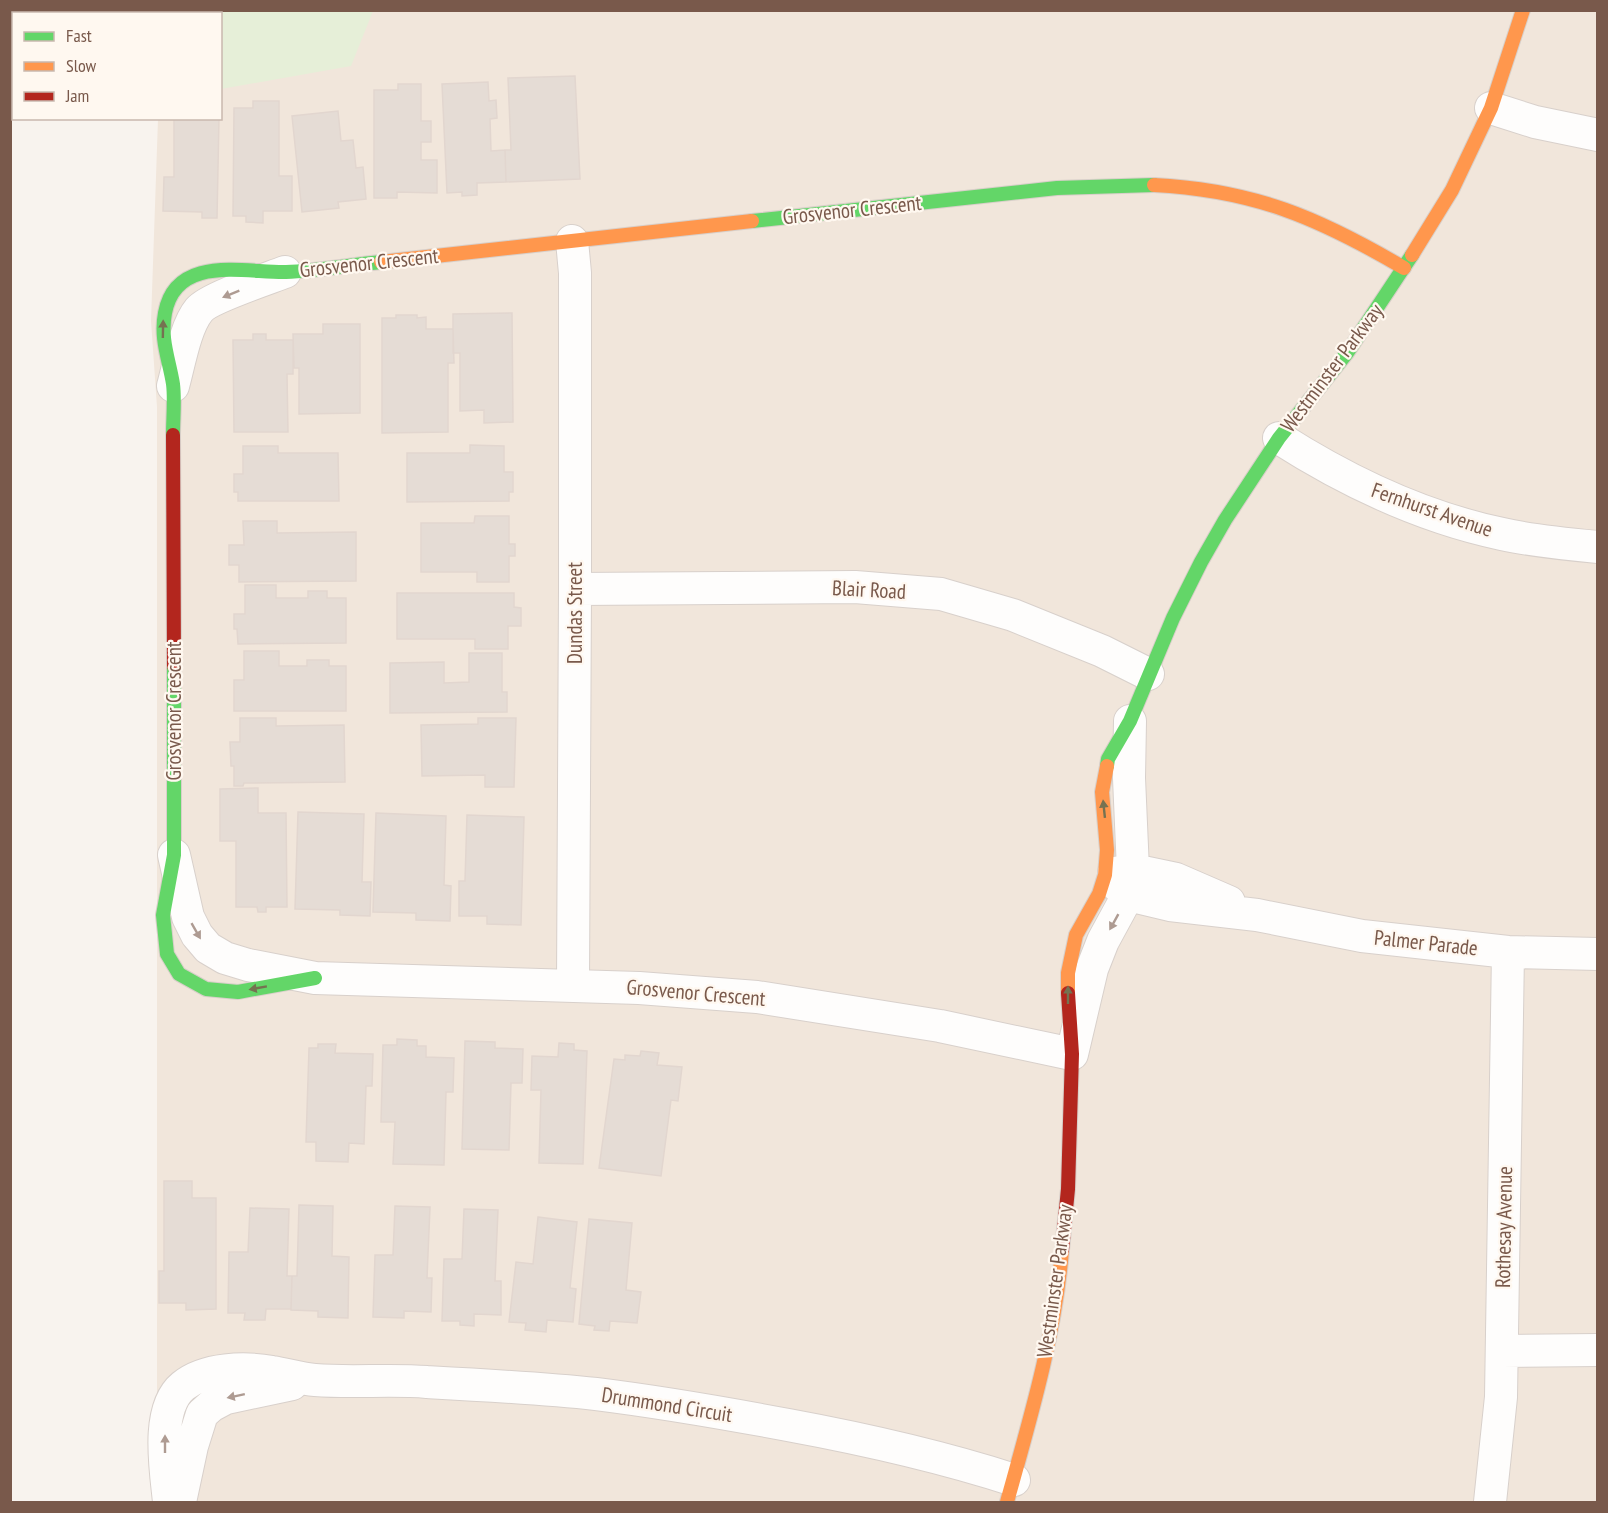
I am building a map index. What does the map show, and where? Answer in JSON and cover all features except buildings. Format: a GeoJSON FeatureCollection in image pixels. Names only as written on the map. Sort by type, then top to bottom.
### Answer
{"type":"FeatureCollection","features":[{"type":"Feature","properties":{"kind":"street","name":"Westminster Parkway"},"geometry":{"type":"LineString","coordinates":[[1010,1492],[1040,1383],[1059,1287],[1068,1189],[1072,1054],[1096,960],[1122,880],[1129,778],[1130,721],[1148,674],[1201,562],[1247,484],[1279,438],[1347,353],[1404,268],[1452,190],[1491,108],[1523,10]]}},
{"type":"Feature","properties":{"kind":"street"},"geometry":{"type":"LineString","coordinates":[[1491,108],[1536,122],[1598,135]]}},
{"type":"Feature","properties":{"kind":"street","name":"Grosvenor Crescent"},"geometry":{"type":"LineString","coordinates":[[1072,1054],[940,1026],[810,1004],[701,992],[573,985],[315,978],[248,965],[225,958],[208,948],[197,935],[188,917],[174,855],[173,386],[191,325],[199,310],[212,301],[285,272],[1109,184],[1151,184],[1219,192],[1267,203],[1294,212],[1361,243],[1404,268]]}},
{"type":"Feature","properties":{"kind":"street","name":"Dundas Street"},"geometry":{"type":"LineString","coordinates":[[572,241],[575,589],[573,985]]}},
{"type":"Feature","properties":{"kind":"street","name":"Fernhurst Avenue"},"geometry":{"type":"LineString","coordinates":[[1279,438],[1359,485],[1451,520],[1502,534],[1598,547]]}},
{"type":"Feature","properties":{"kind":"street","name":"Blair Road"},"geometry":{"type":"LineString","coordinates":[[575,589],[855,587],[941,594],[1013,615],[1102,651],[1148,674]]}},
{"type":"Feature","properties":{"kind":"street","name":"Palmer Parade"},"geometry":{"type":"LineString","coordinates":[[1122,880],[1176,879],[1257,915],[1362,936],[1508,952],[1598,954]]}},
{"type":"Feature","properties":{"kind":"street","name":"Rothesay Avenue"},"geometry":{"type":"LineString","coordinates":[[1490,1503],[1501,1397],[1503,1351],[1508,952]]}},
{"type":"Feature","properties":{"kind":"street"},"geometry":{"type":"LineString","coordinates":[[1503,1351],[1598,1350]]}},
{"type":"Feature","properties":{"kind":"street","name":"Drummond Circuit"},"geometry":{"type":"LineString","coordinates":[[169,1503],[165,1426],[172,1402],[183,1386],[207,1374],[233,1370],[269,1371],[314,1380],[424,1382],[605,1396],[717,1412],[840,1435],[969,1466],[1010,1492]]}},
{"type":"Feature","properties":{"kind":"street","name":"Drummond Circuit"},"geometry":{"type":"LineString","coordinates":[[180,1503],[192,1446],[202,1414],[226,1398],[314,1380]]}},
{"type":"Feature","properties":{"kind":"shaded area"},"geometry":{"type":"Polygon","coordinates":[[[372,11],[1597,11],[1597,1502],[157,1502],[157,407],[151,321],[158,120],[222,120],[222,83],[372,11]]]}},
{"type":"Feature","properties":{"kind":"green space"},"geometry":{"type":"Polygon","coordinates":[[[154,10],[373,11],[351,66],[222,89],[222,12],[154,12],[154,10]]]}},
{"type":"Feature","properties":{"kind":"traffic: fast"},"geometry":{"type":"LineString","coordinates":[[752,221],[1057,188],[1154,185]]}},
{"type":"Feature","properties":{"kind":"traffic: fast"},"geometry":{"type":"LineString","coordinates":[[1107,766],[1108,759],[1130,721],[1173,618],[1225,520],[1279,438],[1347,353],[1412,255]]}},
{"type":"Feature","properties":{"kind":"traffic: fast"},"geometry":{"type":"LineString","coordinates":[[173,435],[174,390],[164,340],[164,322],[172,294],[183,282],[197,274],[214,271],[286,272],[381,262]]}},
{"type":"Feature","properties":{"kind":"traffic: fast"},"geometry":{"type":"LineString","coordinates":[[174,666],[174,855],[163,915],[167,954],[179,974],[206,989],[238,992],[315,978]]}},
{"type":"Feature","properties":{"kind":"traffic: slow"},"geometry":{"type":"LineString","coordinates":[[1412,255],[1452,190],[1491,108],[1523,10]]}},
{"type":"Feature","properties":{"kind":"traffic: slow"},"geometry":{"type":"LineString","coordinates":[[1154,185],[1190,188],[1255,200],[1314,221],[1404,268]]}},
{"type":"Feature","properties":{"kind":"traffic: slow"},"geometry":{"type":"LineString","coordinates":[[381,262],[752,221]]}},
{"type":"Feature","properties":{"kind":"traffic: slow"},"geometry":{"type":"LineString","coordinates":[[1068,993],[1068,973],[1076,935],[1099,894],[1105,875],[1107,850],[1102,792],[1107,766]]}},
{"type":"Feature","properties":{"kind":"traffic: slow"},"geometry":{"type":"LineString","coordinates":[[1007,1502],[1048,1346],[1062,1250]]}},
{"type":"Feature","properties":{"kind":"traffic: jam"},"geometry":{"type":"LineString","coordinates":[[173,435],[174,666]]}},
{"type":"Feature","properties":{"kind":"traffic: jam"},"geometry":{"type":"LineString","coordinates":[[1062,1250],[1068,1189],[1072,1054],[1068,993]]}}]}
